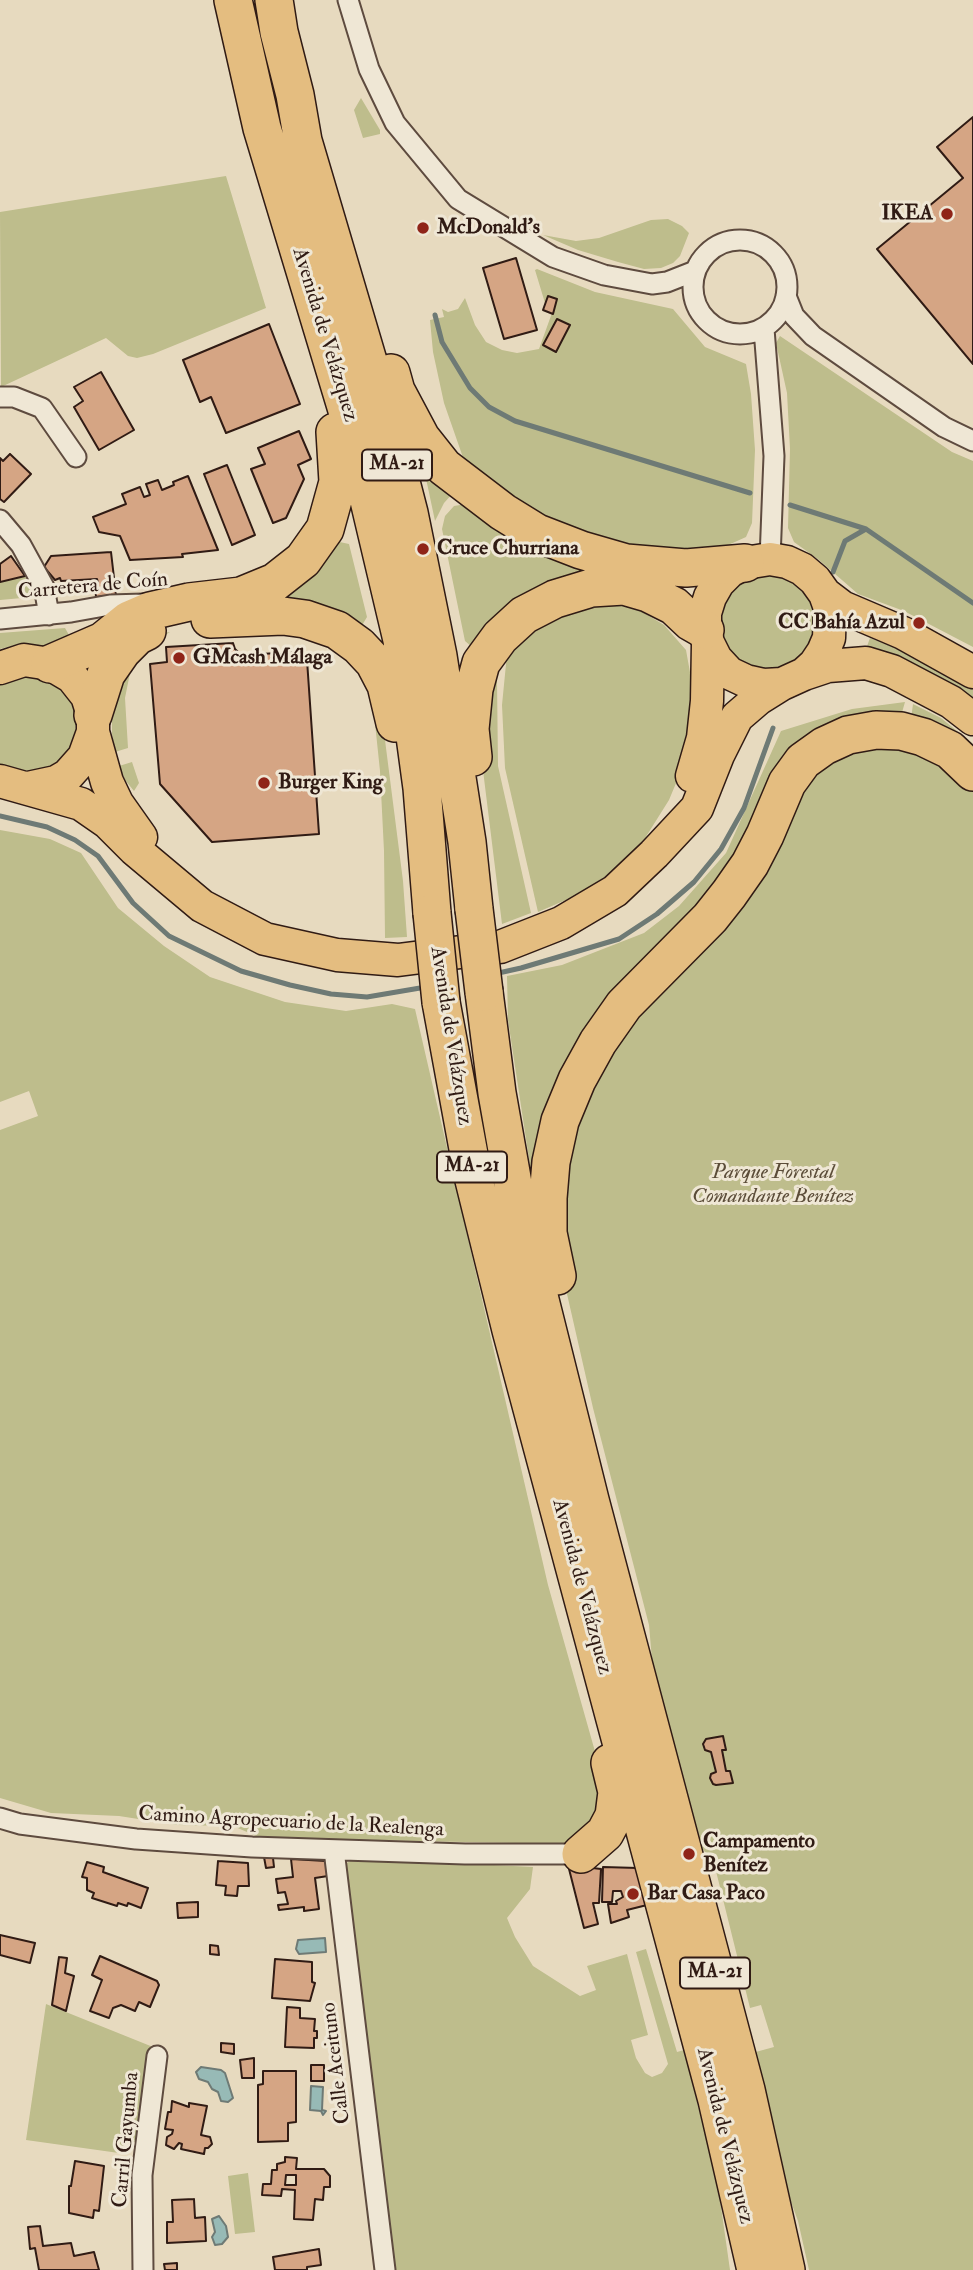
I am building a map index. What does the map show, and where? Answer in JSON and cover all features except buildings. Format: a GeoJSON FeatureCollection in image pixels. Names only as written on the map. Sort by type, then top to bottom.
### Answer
{"type":"FeatureCollection","features":[{"type":"Feature","properties":{"kind":"highway","name":"Avenida de Velázquez"},"geometry":{"type":"LineString","coordinates":[[233,0],[262,128],[350,420],[402,640],[422,788],[441,1002],[473,1176],[511,1330],[717,2100],[756,2270]]}},
{"type":"Feature","properties":{"kind":"highway","name":"Avenida de Velázquez"},"geometry":{"type":"LineString","coordinates":[[274,0],[303,141],[383,412],[409,513],[438,656],[467,842],[497,1093],[518,1212],[590,1500],[746,2090],[786,2270]]}},
{"type":"Feature","properties":{"kind":"highway"},"geometry":{"type":"LineString","coordinates":[[295,95],[318,137],[396,391],[421,438],[444,467],[502,512],[537,533],[581,550],[626,563],[686,568],[758,561]]}},
{"type":"Feature","properties":{"kind":"highway"},"geometry":{"type":"LineString","coordinates":[[50,664],[103,640],[129,620],[150,611],[189,601],[241,596],[275,582],[303,560],[325,529],[338,482],[337,437],[290,281],[291,224]]}},
{"type":"Feature","properties":{"kind":"highway"},"geometry":{"type":"LineString","coordinates":[[467,842],[475,784],[470,729],[474,689],[483,659],[500,637],[524,615],[555,599],[592,588],[624,586],[648,593],[674,606],[706,637]]}},
{"type":"Feature","properties":{"kind":"highway"},"geometry":{"type":"LineString","coordinates":[[93,723],[106,674],[122,651],[137,636],[156,627],[181,621],[283,616],[305,619],[337,630],[359,646],[374,663],[386,685],[395,723],[407,809],[432,905]]}},
{"type":"Feature","properties":{"kind":"highway"},"geometry":{"type":"LineString","coordinates":[[590,1500],[596,1453],[548,1233],[551,1162],[561,1121],[577,1080],[598,1042],[624,1005],[710,918],[729,894],[750,864],[787,783],[803,761],[824,746],[848,735],[876,730],[901,731],[923,737],[950,750],[973,772]]}},
{"type":"Feature","properties":{"kind":"highway"},"geometry":{"type":"LineString","coordinates":[[570,1547],[567,1605],[617,1792],[614,1815],[605,1833],[581,1854]]}},
{"type":"Feature","properties":{"kind":"highway"},"geometry":{"type":"LineString","coordinates":[[581,1854],[615,1849],[637,1855],[655,1864]]}},
{"type":"Feature","properties":{"kind":"main road"},"geometry":{"type":"LineString","coordinates":[[14,784],[81,804],[107,822],[134,849],[202,906],[265,939],[337,955],[398,960],[500,947],[561,923],[615,891],[654,854],[697,808],[718,755],[737,717],[758,699],[793,679],[819,658],[829,638],[830,608],[825,594],[815,580],[802,569],[787,562],[758,561],[730,571],[714,590],[705,613],[707,701],[703,738],[690,786],[654,854]]}},
{"type":"Feature","properties":{"kind":"main road"},"geometry":{"type":"LineString","coordinates":[[825,594],[842,607],[903,633],[973,672]]}},
{"type":"Feature","properties":{"kind":"main road"},"geometry":{"type":"LineString","coordinates":[[706,637],[716,659],[729,673],[737,677],[764,685],[793,679],[828,666],[866,663],[892,671],[951,702],[973,719]]}},
{"type":"Feature","properties":{"kind":"main road"},"geometry":{"type":"LineString","coordinates":[[0,668],[24,660],[50,664],[72,677],[87,696],[107,782],[117,803],[171,879]]}},
{"type":"Feature","properties":{"kind":"main road"},"geometry":{"type":"LineString","coordinates":[[14,784],[55,782],[68,775],[84,757],[93,723]]}},
{"type":"Feature","properties":{"kind":"street"},"geometry":{"type":"LineString","coordinates":[[348,0],[369,69],[395,123],[458,199],[553,257],[604,275],[652,284],[680,297],[700,312],[711,325],[725,332],[754,333],[768,324],[786,296]]}},
{"type":"Feature","properties":{"kind":"street"},"geometry":{"type":"LineString","coordinates":[[700,312],[694,300],[692,286],[695,271],[702,258],[713,248],[726,242],[741,239],[756,242],[779,260],[785,272],[786,296],[794,316],[813,336],[944,426],[973,441]]}},
{"type":"Feature","properties":{"kind":"street"},"geometry":{"type":"LineString","coordinates":[[652,284],[667,282],[695,271]]}},
{"type":"Feature","properties":{"kind":"street"},"geometry":{"type":"LineString","coordinates":[[758,561],[774,456],[766,371],[768,324]]}},
{"type":"Feature","properties":{"kind":"street"},"geometry":{"type":"LineString","coordinates":[[768,324],[813,336]]}},
{"type":"Feature","properties":{"kind":"street"},"geometry":{"type":"LineString","coordinates":[[739,334],[766,371]]}},
{"type":"Feature","properties":{"kind":"street"},"geometry":{"type":"LineString","coordinates":[[0,397],[14,397],[42,408],[76,457]]}},
{"type":"Feature","properties":{"kind":"street"},"geometry":{"type":"LineString","coordinates":[[0,520],[20,545],[44,587],[49,614]]}},
{"type":"Feature","properties":{"kind":"street","name":"Carretera de Coín"},"geometry":{"type":"LineString","coordinates":[[0,618],[110,605],[189,601]]}},
{"type":"Feature","properties":{"kind":"street","name":"Camino Agropecuario de la Realenga"},"geometry":{"type":"LineString","coordinates":[[0,1818],[20,1824],[136,1839],[252,1847],[465,1854],[581,1854]]}},
{"type":"Feature","properties":{"kind":"street","name":"Calle Aceituno"},"geometry":{"type":"LineString","coordinates":[[334,1850],[385,2270]]}},
{"type":"Feature","properties":{"kind":"street","name":"Carril Gayumba"},"geometry":{"type":"LineString","coordinates":[[143,2270],[142,2175],[157,2056]]}},
{"type":"Feature","properties":{"kind":"green space"},"geometry":{"type":"Polygon","coordinates":[[[361,98],[380,134],[363,138],[354,110],[361,98]]]}},
{"type":"Feature","properties":{"kind":"green space"},"geometry":{"type":"Polygon","coordinates":[[[226,176],[266,308],[137,358],[128,356],[106,338],[1,387],[0,212],[226,176]]]}},
{"type":"Feature","properties":{"kind":"green space"},"geometry":{"type":"Polygon","coordinates":[[[668,219],[689,233],[680,256],[673,263],[661,268],[644,269],[618,262],[578,250],[543,235],[576,241],[599,238],[651,220],[668,219]]]}},
{"type":"Feature","properties":{"kind":"green space"},"geometry":{"type":"Polygon","coordinates":[[[535,270],[595,292],[673,309],[705,347],[746,364],[755,450],[752,523],[746,537],[726,546],[692,554],[655,554],[550,523],[467,469],[444,403],[433,352],[430,320],[444,317],[442,309],[448,312],[458,309],[465,298],[475,325],[486,342],[502,350],[517,353],[539,349],[557,299],[548,296],[545,303],[535,270]]]}},
{"type":"Feature","properties":{"kind":"green space"},"geometry":{"type":"Polygon","coordinates":[[[780,336],[952,452],[973,461],[973,647],[904,611],[858,594],[794,542],[788,528],[790,449],[787,393],[776,343],[780,336]]]}},
{"type":"Feature","properties":{"kind":"green space"},"geometry":{"type":"Polygon","coordinates":[[[424,469],[454,492],[444,503],[435,521],[424,469]]]}},
{"type":"Feature","properties":{"kind":"green space"},"geometry":{"type":"Polygon","coordinates":[[[466,504],[604,572],[472,647],[465,641],[442,529],[445,516],[454,506],[466,504]]]}},
{"type":"Feature","properties":{"kind":"green space"},"geometry":{"type":"Polygon","coordinates":[[[335,541],[349,544],[367,617],[361,627],[279,599],[335,541]]]}},
{"type":"Feature","properties":{"kind":"green space"},"geometry":{"type":"Polygon","coordinates":[[[767,573],[794,581],[808,595],[816,622],[808,649],[794,663],[767,671],[740,663],[726,649],[718,622],[726,595],[740,581],[767,573]]]}},
{"type":"Feature","properties":{"kind":"green space"},"geometry":{"type":"Polygon","coordinates":[[[25,576],[33,597],[0,600],[0,582],[25,576]]]}},
{"type":"Feature","properties":{"kind":"green space"},"geometry":{"type":"Polygon","coordinates":[[[591,604],[634,607],[664,625],[686,650],[691,678],[692,720],[684,764],[669,800],[642,843],[614,871],[575,896],[538,912],[505,768],[502,705],[507,654],[543,621],[591,604]]]}},
{"type":"Feature","properties":{"kind":"green space"},"geometry":{"type":"Polygon","coordinates":[[[65,628],[73,642],[55,647],[15,645],[0,649],[0,633],[65,628]]]}},
{"type":"Feature","properties":{"kind":"green space"},"geometry":{"type":"Polygon","coordinates":[[[170,632],[148,646],[131,668],[125,698],[128,748],[115,752],[112,695],[117,676],[124,663],[146,641],[170,632]]]}},
{"type":"Feature","properties":{"kind":"green space"},"geometry":{"type":"Polygon","coordinates":[[[870,638],[931,662],[973,687],[973,704],[866,649],[870,638]]]}},
{"type":"Feature","properties":{"kind":"green space"},"geometry":{"type":"Polygon","coordinates":[[[487,673],[497,680],[498,766],[531,913],[502,924],[480,746],[487,673]]]}},
{"type":"Feature","properties":{"kind":"green space"},"geometry":{"type":"Polygon","coordinates":[[[27,675],[39,676],[59,686],[73,704],[77,725],[72,745],[59,762],[51,768],[31,773],[10,770],[0,765],[0,684],[27,675]]]}},
{"type":"Feature","properties":{"kind":"green space"},"geometry":{"type":"Polygon","coordinates":[[[380,701],[403,881],[407,937],[385,938],[380,771],[373,704],[380,701]]]}},
{"type":"Feature","properties":{"kind":"green space"},"geometry":{"type":"Polygon","coordinates":[[[905,702],[899,723],[831,735],[737,870],[641,978],[538,1218],[508,1020],[507,976],[562,965],[644,933],[679,906],[726,853],[781,731],[852,709],[905,702]]]}},
{"type":"Feature","properties":{"kind":"green space"},"geometry":{"type":"Polygon","coordinates":[[[913,704],[941,718],[973,744],[973,764],[910,726],[913,704]]]}},
{"type":"Feature","properties":{"kind":"green space","name":"Parque Forestal Comandante Benítez"},"geometry":{"type":"Polygon","coordinates":[[[858,739],[928,746],[973,787],[973,2270],[809,2270],[752,2053],[774,2047],[761,2005],[750,2008],[712,1855],[705,1852],[694,1838],[655,1694],[649,1625],[593,1408],[562,1272],[559,1169],[593,1066],[791,789],[858,739]]]}},
{"type":"Feature","properties":{"kind":"green space"},"geometry":{"type":"Polygon","coordinates":[[[132,762],[139,783],[134,791],[119,766],[132,762]]]}},
{"type":"Feature","properties":{"kind":"green space"},"geometry":{"type":"Polygon","coordinates":[[[0,830],[50,839],[81,853],[118,908],[164,946],[210,977],[285,1002],[346,1011],[392,1004],[415,1009],[548,1585],[607,1794],[608,1810],[567,1844],[261,1838],[233,1826],[177,1825],[119,1816],[51,1813],[0,1798],[0,1130],[38,1116],[29,1091],[0,1102],[0,830]]]}},
{"type":"Feature","properties":{"kind":"green space"},"geometry":{"type":"Polygon","coordinates":[[[355,1858],[533,1867],[530,1889],[507,1918],[515,1937],[533,1966],[580,1996],[596,1990],[587,1966],[627,1954],[648,2035],[631,2040],[636,2058],[645,2073],[652,2077],[662,2073],[668,2064],[636,1952],[646,1949],[677,2052],[684,2050],[718,2186],[730,2270],[393,2270],[345,1880],[347,1863],[355,1858]]]}},
{"type":"Feature","properties":{"kind":"green space"},"geometry":{"type":"Polygon","coordinates":[[[46,2004],[153,2047],[139,2137],[126,2154],[26,2140],[46,2004]]]}},
{"type":"Feature","properties":{"kind":"green space"},"geometry":{"type":"Polygon","coordinates":[[[248,2173],[255,2232],[235,2234],[228,2176],[248,2173]]]}},
{"type":"Feature","properties":{"kind":"water"},"geometry":{"type":"Polygon","coordinates":[[[325,1938],[326,1952],[299,1954],[296,1949],[298,1940],[325,1938]]]}},
{"type":"Feature","properties":{"kind":"water"},"geometry":{"type":"Polygon","coordinates":[[[201,2067],[225,2073],[233,2098],[228,2102],[221,2101],[218,2092],[212,2089],[208,2082],[199,2079],[196,2072],[201,2067]]]}},
{"type":"Feature","properties":{"kind":"water"},"geometry":{"type":"Polygon","coordinates":[[[311,2086],[323,2087],[322,2110],[326,2111],[323,2115],[321,2111],[310,2110],[311,2086]]]}},
{"type":"Feature","properties":{"kind":"water"},"geometry":{"type":"Polygon","coordinates":[[[219,2216],[226,2226],[228,2237],[222,2244],[215,2245],[212,2219],[219,2216]]]}},
{"type":"Feature","properties":{"kind":"waterway"},"geometry":{"type":"LineString","coordinates":[[435,315],[442,342],[470,388],[489,407],[515,421],[750,493]]}},
{"type":"Feature","properties":{"kind":"waterway"},"geometry":{"type":"LineString","coordinates":[[790,505],[866,529],[973,603]]}},
{"type":"Feature","properties":{"kind":"waterway"},"geometry":{"type":"LineString","coordinates":[[833,572],[845,541],[866,529]]}},
{"type":"Feature","properties":{"kind":"waterway"},"geometry":{"type":"LineString","coordinates":[[494,974],[619,939],[657,914],[694,882],[721,849],[744,808],[773,728]]}},
{"type":"Feature","properties":{"kind":"waterway"},"geometry":{"type":"LineString","coordinates":[[0,816],[47,827],[75,840],[98,856],[133,903],[169,936],[241,971],[331,994],[367,997],[426,987]]}},
{"type":"Feature","properties":{"kind":"place","name":"IKEA"},"geometry":{"type":"Point","coordinates":[947,214]}},
{"type":"Feature","properties":{"kind":"place","name":"McDonald's"},"geometry":{"type":"Point","coordinates":[423,228]}},
{"type":"Feature","properties":{"kind":"place","name":"Cruce Churriana"},"geometry":{"type":"Point","coordinates":[423,549]}},
{"type":"Feature","properties":{"kind":"place","name":"CC Bahía Azul"},"geometry":{"type":"Point","coordinates":[919,623]}},
{"type":"Feature","properties":{"kind":"place","name":"GMcash Málaga"},"geometry":{"type":"Point","coordinates":[179,658]}},
{"type":"Feature","properties":{"kind":"place","name":"Burger King"},"geometry":{"type":"Point","coordinates":[264,783]}},
{"type":"Feature","properties":{"kind":"place","name":"Campamento Benítez"},"geometry":{"type":"Point","coordinates":[689,1854]}},
{"type":"Feature","properties":{"kind":"place","name":"Bar Casa Paco"},"geometry":{"type":"Point","coordinates":[633,1894]}}]}
